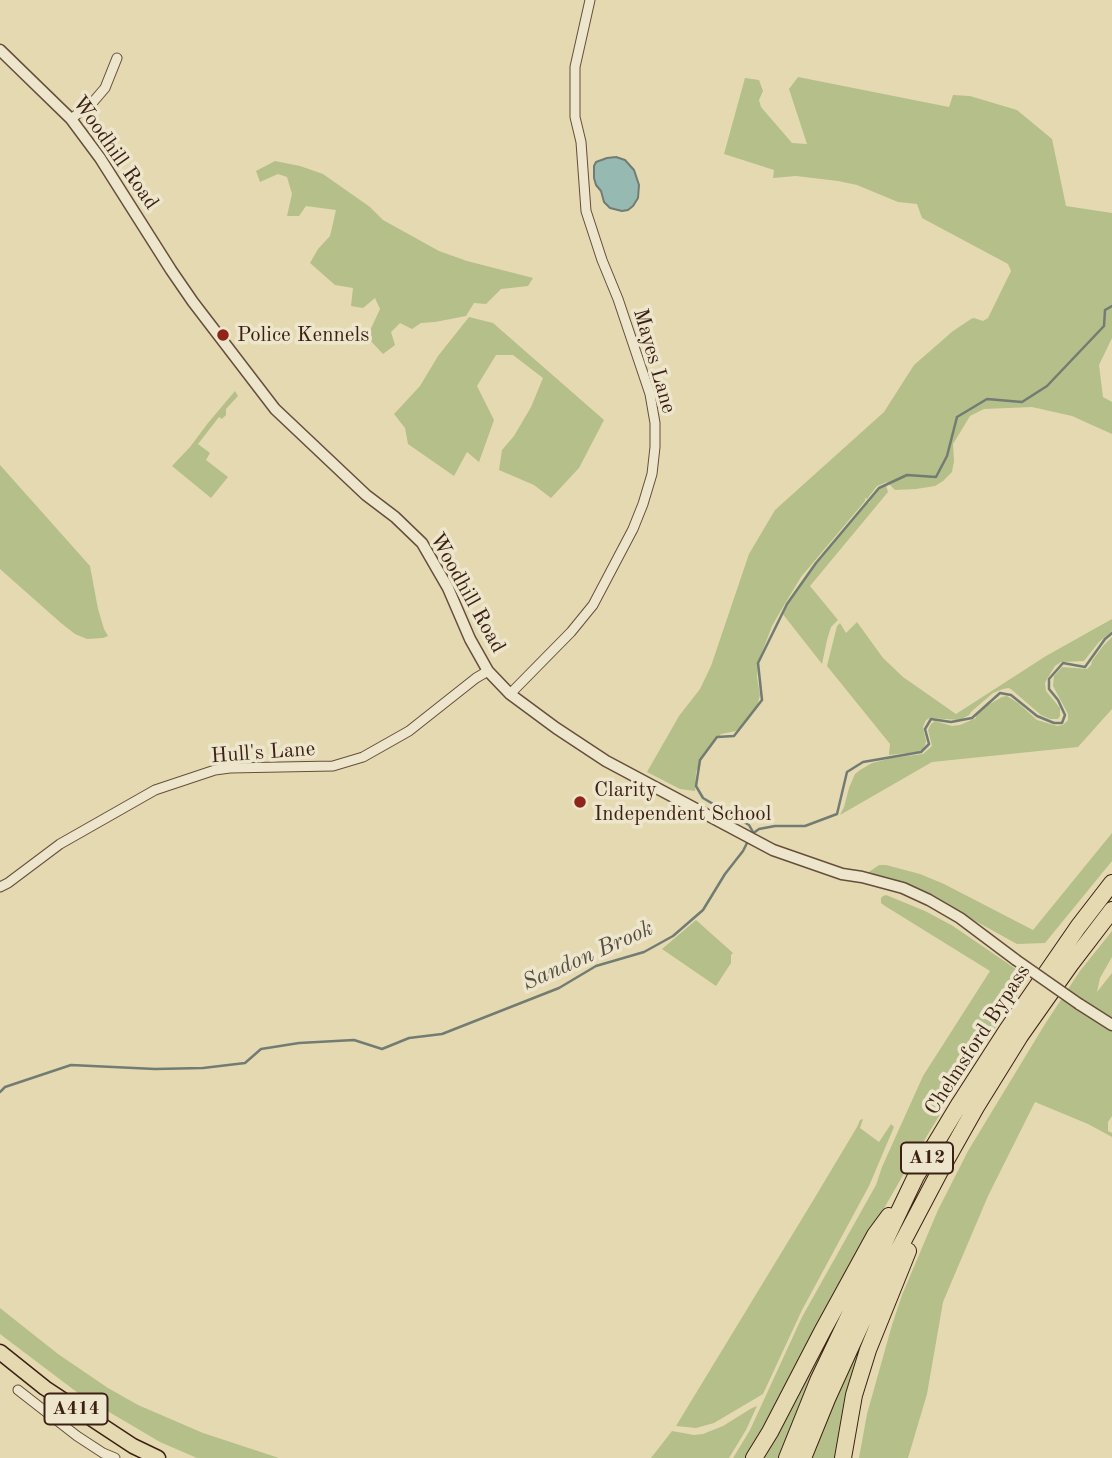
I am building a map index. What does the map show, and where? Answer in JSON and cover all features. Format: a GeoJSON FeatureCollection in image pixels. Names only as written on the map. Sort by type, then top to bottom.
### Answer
{"type":"FeatureCollection","features":[{"type":"Feature","properties":{"kind":"highway","name":"Chelmsford Bypass"},"geometry":{"type":"LineString","coordinates":[[788,1458],[818,1381],[916,1176],[1007,1030],[1112,883]]}},
{"type":"Feature","properties":{"kind":"highway","name":"Chelmsford Bypass"},"geometry":{"type":"LineString","coordinates":[[803,1458],[872,1300],[976,1107],[1020,1036],[1112,910]]}},
{"type":"Feature","properties":{"kind":"highway","name":"A12"},"geometry":{"type":"LineString","coordinates":[[843,1458],[854,1395],[869,1350],[940,1171]]}},
{"type":"Feature","properties":{"kind":"highway","name":"A12"},"geometry":{"type":"LineString","coordinates":[[754,1458],[875,1235],[916,1176]]}},
{"type":"Feature","properties":{"kind":"main road","name":"A414"},"geometry":{"type":"LineString","coordinates":[[0,1352],[45,1388],[133,1446],[158,1458]]}},
{"type":"Feature","properties":{"kind":"street","name":"Mayes Lane"},"geometry":{"type":"LineString","coordinates":[[510,694],[571,632],[593,605],[633,529],[652,474],[655,423],[650,394],[586,211],[581,142],[575,117],[575,67],[590,0]]}},
{"type":"Feature","properties":{"kind":"street","name":"Woodhill Road"},"geometry":{"type":"LineString","coordinates":[[0,50],[71,119],[100,158],[170,270],[275,409],[366,495],[422,542],[448,588],[470,639],[488,671],[510,694],[556,729],[606,761],[772,850],[842,874],[903,888],[929,900],[960,918],[1016,960],[1112,1025]]}},
{"type":"Feature","properties":{"kind":"street"},"geometry":{"type":"LineString","coordinates":[[71,119],[93,102],[105,88],[117,58]]}},
{"type":"Feature","properties":{"kind":"street","name":"Hull's Lane"},"geometry":{"type":"LineString","coordinates":[[0,887],[60,844],[155,790],[215,770],[332,766],[363,757],[409,731],[488,671]]}},
{"type":"Feature","properties":{"kind":"street"},"geometry":{"type":"LineString","coordinates":[[18,1390],[77,1436],[115,1458]]}},
{"type":"Feature","properties":{"kind":"green space"},"geometry":{"type":"Polygon","coordinates":[[[798,77],[949,107],[953,95],[970,96],[1017,110],[1052,139],[1066,206],[1112,213],[1112,338],[1099,365],[1103,397],[1112,402],[1112,434],[1072,416],[1032,407],[984,409],[970,416],[953,444],[952,472],[943,481],[935,486],[916,489],[895,490],[887,482],[877,486],[801,577],[772,626],[758,663],[760,695],[757,707],[736,731],[721,734],[705,752],[696,772],[695,791],[680,789],[647,772],[679,716],[700,689],[711,666],[749,554],[775,510],[884,412],[914,365],[971,319],[983,321],[988,318],[1011,271],[1008,264],[922,218],[917,204],[898,202],[857,185],[838,181],[796,176],[773,178],[774,170],[724,154],[745,78],[759,80],[763,91],[759,100],[761,107],[792,143],[807,144],[789,89],[798,77]]]}},
{"type":"Feature","properties":{"kind":"green space"},"geometry":{"type":"Polygon","coordinates":[[[275,161],[323,174],[370,207],[383,220],[439,251],[533,278],[528,286],[501,289],[486,304],[474,303],[466,316],[421,323],[412,329],[400,323],[391,332],[395,345],[383,354],[367,337],[380,309],[375,298],[363,308],[351,306],[353,288],[335,285],[310,263],[330,236],[336,210],[306,206],[299,216],[287,216],[292,194],[287,177],[278,174],[260,182],[256,171],[275,161]]]}},
{"type":"Feature","properties":{"kind":"green space"},"geometry":{"type":"Polygon","coordinates":[[[469,317],[493,323],[604,420],[579,468],[551,498],[534,485],[499,470],[502,450],[514,436],[531,407],[543,378],[513,355],[496,355],[477,386],[494,420],[479,462],[467,452],[454,476],[408,444],[405,428],[394,414],[420,386],[438,356],[469,317]]]}},
{"type":"Feature","properties":{"kind":"green space"},"geometry":{"type":"Polygon","coordinates":[[[235,391],[238,396],[226,409],[226,415],[222,419],[219,417],[198,444],[210,453],[206,460],[228,477],[211,498],[172,466],[235,391]]]}},
{"type":"Feature","properties":{"kind":"green space"},"geometry":{"type":"Polygon","coordinates":[[[0,465],[90,566],[98,609],[108,636],[87,639],[75,634],[0,569],[0,465]]]}},
{"type":"Feature","properties":{"kind":"green space"},"geometry":{"type":"Polygon","coordinates":[[[886,485],[888,492],[810,586],[838,620],[831,627],[822,664],[782,613],[804,579],[867,502],[870,503],[878,490],[886,485]]]}},
{"type":"Feature","properties":{"kind":"green space"},"geometry":{"type":"Polygon","coordinates":[[[1112,619],[1112,631],[1084,661],[1061,662],[1047,679],[1046,691],[1060,708],[1058,719],[1041,715],[1012,690],[1003,689],[993,693],[960,720],[926,720],[923,727],[925,745],[917,752],[889,755],[890,744],[827,666],[837,626],[840,623],[846,633],[857,622],[883,658],[903,677],[956,714],[1046,656],[1112,619]]]}},
{"type":"Feature","properties":{"kind":"green space"},"geometry":{"type":"Polygon","coordinates":[[[1112,637],[1112,709],[1078,747],[932,762],[840,815],[855,774],[872,763],[923,754],[932,746],[928,730],[935,721],[952,726],[960,725],[976,718],[988,705],[1007,696],[1037,720],[1057,726],[1063,725],[1068,720],[1068,714],[1053,686],[1054,676],[1062,667],[1087,669],[1112,637]]]}},
{"type":"Feature","properties":{"kind":"green space"},"geometry":{"type":"Polygon","coordinates":[[[1112,833],[1112,861],[1045,943],[1017,944],[912,886],[866,874],[879,865],[886,865],[920,874],[1033,930],[1112,833]]]}},
{"type":"Feature","properties":{"kind":"green space"},"geometry":{"type":"Polygon","coordinates":[[[886,895],[953,926],[1029,978],[970,1065],[902,1177],[747,1458],[733,1458],[750,1430],[802,1317],[876,1185],[923,1076],[990,971],[885,906],[881,903],[881,898],[886,895]]]}},
{"type":"Feature","properties":{"kind":"green space"},"geometry":{"type":"Polygon","coordinates":[[[696,920],[733,953],[731,963],[716,986],[662,949],[696,920]]]}},
{"type":"Feature","properties":{"kind":"green space"},"geometry":{"type":"Polygon","coordinates":[[[1112,931],[1112,957],[1100,978],[1097,992],[1112,973],[1112,1116],[1108,1122],[1108,1131],[1112,1133],[1112,1137],[1035,1102],[988,1196],[943,1302],[927,1394],[908,1458],[859,1458],[867,1414],[892,1325],[938,1210],[968,1151],[1045,1024],[1080,971],[1112,931]]]}},
{"type":"Feature","properties":{"kind":"green space"},"geometry":{"type":"Polygon","coordinates":[[[863,1119],[860,1128],[879,1142],[891,1124],[894,1127],[869,1186],[802,1310],[763,1394],[714,1423],[696,1428],[676,1426],[860,1120],[863,1119]]]}},
{"type":"Feature","properties":{"kind":"green space"},"geometry":{"type":"Polygon","coordinates":[[[0,1308],[58,1354],[138,1405],[203,1433],[279,1458],[197,1458],[160,1442],[82,1396],[0,1334],[0,1308]]]}},
{"type":"Feature","properties":{"kind":"green space"},"geometry":{"type":"Polygon","coordinates":[[[836,1319],[840,1321],[779,1458],[760,1458],[836,1319]]]}},
{"type":"Feature","properties":{"kind":"green space"},"geometry":{"type":"Polygon","coordinates":[[[862,1339],[866,1341],[837,1458],[810,1458],[862,1339]]]}},
{"type":"Feature","properties":{"kind":"green space"},"geometry":{"type":"Polygon","coordinates":[[[757,1406],[729,1458],[651,1458],[672,1431],[703,1434],[723,1426],[757,1406]]]}},
{"type":"Feature","properties":{"kind":"water"},"geometry":{"type":"Polygon","coordinates":[[[616,157],[625,160],[634,170],[639,185],[638,198],[628,210],[610,208],[604,202],[594,178],[596,162],[616,157]]]}},
{"type":"Feature","properties":{"kind":"waterway"},"geometry":{"type":"LineString","coordinates":[[753,832],[749,825],[703,798],[696,786],[700,760],[717,737],[734,736],[762,700],[758,663],[787,604],[816,563],[879,488],[907,475],[936,477],[947,456],[957,417],[987,399],[1022,402],[1047,386],[1104,326],[1105,310],[1112,306]]}},
{"type":"Feature","properties":{"kind":"waterway","name":"Sandon Brook"},"geometry":{"type":"LineString","coordinates":[[752,834],[759,829],[775,826],[805,826],[837,814],[847,772],[863,762],[921,752],[929,744],[925,729],[931,719],[951,722],[972,718],[1000,693],[1011,695],[1037,716],[1054,723],[1062,723],[1065,715],[1049,689],[1049,679],[1063,663],[1085,667],[1112,633]]}},
{"type":"Feature","properties":{"kind":"waterway","name":"Sandon Brook"},"geometry":{"type":"LineString","coordinates":[[0,1092],[5,1087],[71,1065],[203,1068],[245,1063],[261,1049],[299,1043],[354,1040],[382,1049],[409,1038],[442,1034],[559,988],[596,966],[644,952],[673,936],[703,910],[749,839]]}},
{"type":"Feature","properties":{"kind":"place","name":"Police Kennels"},"geometry":{"type":"Point","coordinates":[223,335]}},
{"type":"Feature","properties":{"kind":"place","name":"Clarity Independent School"},"geometry":{"type":"Point","coordinates":[580,802]}}]}
